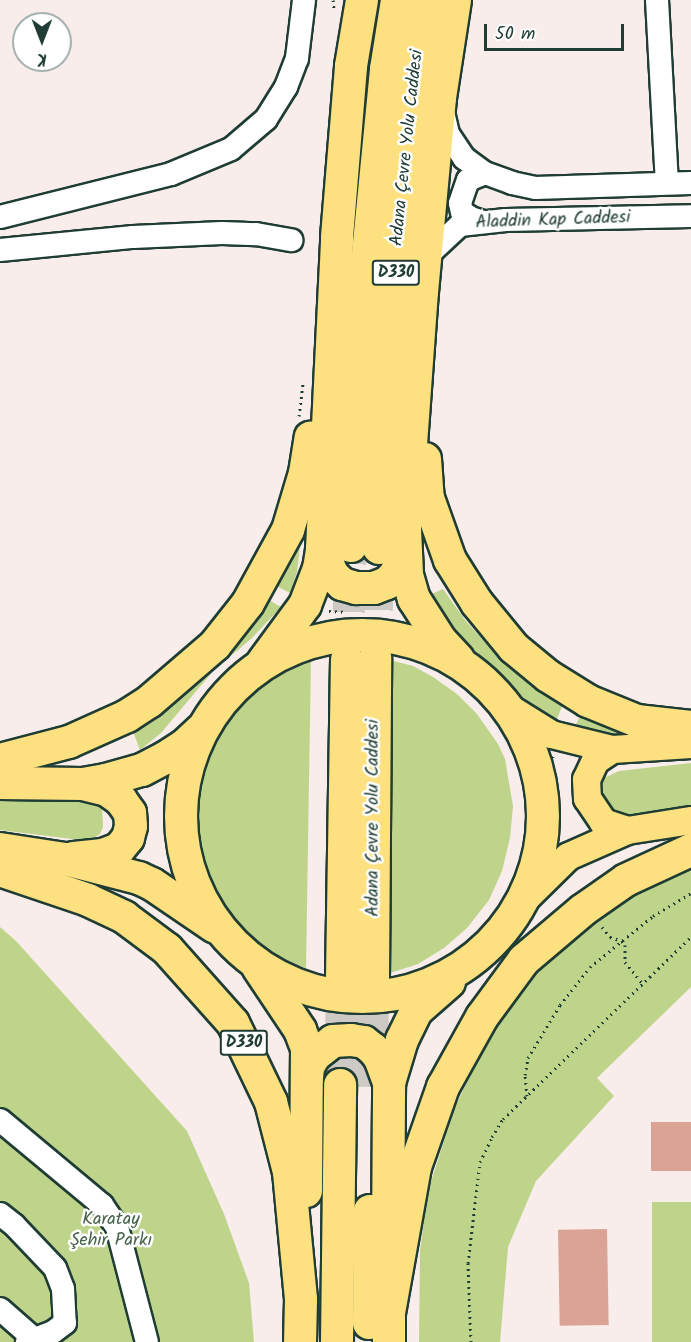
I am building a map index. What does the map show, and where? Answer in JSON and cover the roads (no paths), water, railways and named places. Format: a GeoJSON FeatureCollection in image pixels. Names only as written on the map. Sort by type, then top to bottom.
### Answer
{"type":"FeatureCollection","features":[{"type":"Feature","properties":{"kind":"highway","name":"Adana Çevre Yolu Caddesi"},"geometry":{"type":"LineString","coordinates":[[364,548],[365,284],[386,69],[396,0]]}},
{"type":"Feature","properties":{"kind":"highway","name":"Adana Çevre Yolu Caddesi"},"geometry":{"type":"LineString","coordinates":[[364,548],[424,0]]}},
{"type":"Feature","properties":{"kind":"highway"},"geometry":{"type":"LineString","coordinates":[[455,0],[440,98],[418,343],[428,498],[450,560],[477,603],[514,648],[548,676],[578,695],[637,721],[691,727]]}},
{"type":"Feature","properties":{"kind":"highway"},"geometry":{"type":"LineString","coordinates":[[0,760],[69,742],[127,716],[150,701],[215,645],[252,596],[288,530],[305,473],[337,237],[351,66],[348,5]]}},
{"type":"Feature","properties":{"kind":"highway"},"geometry":{"type":"LineString","coordinates":[[337,237],[364,548]]}},
{"type":"Feature","properties":{"kind":"highway"},"geometry":{"type":"LineString","coordinates":[[364,548],[418,343]]}},
{"type":"Feature","properties":{"kind":"highway"},"geometry":{"type":"LineString","coordinates":[[0,849],[65,858],[152,884],[223,932],[252,960],[268,971],[304,987],[343,996],[363,997],[402,992],[440,979],[474,959],[507,924],[522,901],[536,869],[542,835],[543,801],[533,757],[524,735],[506,706],[441,641],[414,599],[407,575],[364,548]]}},
{"type":"Feature","properties":{"kind":"highway"},"geometry":{"type":"LineString","coordinates":[[84,784],[142,770],[185,745],[204,728],[228,695],[259,668],[305,605],[319,569],[364,548]]}},
{"type":"Feature","properties":{"kind":"highway"},"geometry":{"type":"LineString","coordinates":[[259,668],[308,644],[362,635],[416,644],[465,667]]}},
{"type":"Feature","properties":{"kind":"highway","name":"Adana Çevre Yolu Caddesi"},"geometry":{"type":"LineString","coordinates":[[342,978],[361,659],[373,978]]}},
{"type":"Feature","properties":{"kind":"highway"},"geometry":{"type":"LineString","coordinates":[[204,728],[187,768],[181,811],[185,855],[199,896],[223,932]]}},
{"type":"Feature","properties":{"kind":"highway"},"geometry":{"type":"LineString","coordinates":[[0,783],[84,784],[107,790],[121,800],[130,813],[128,838],[119,849],[103,855],[65,858]]}},
{"type":"Feature","properties":{"kind":"highway"},"geometry":{"type":"LineString","coordinates":[[389,1327],[415,1167],[443,1087],[482,1017],[524,960],[595,914],[626,880],[691,850]]}},
{"type":"Feature","properties":{"kind":"highway","name":"D330"},"geometry":{"type":"LineString","coordinates":[[0,870],[88,900],[124,917],[167,949],[233,1023],[252,1057],[271,1102],[289,1172],[301,1299],[300,1342]]}},
{"type":"Feature","properties":{"kind":"highway"},"geometry":{"type":"LineString","coordinates":[[389,1327],[387,1189],[380,1085],[416,1011],[489,945]]}},
{"type":"Feature","properties":{"kind":"highway"},"geometry":{"type":"LineString","coordinates":[[252,960],[300,1030],[307,1048],[306,1202],[301,1299]]}},
{"type":"Feature","properties":{"kind":"highway"},"geometry":{"type":"LineString","coordinates":[[306,1083],[308,1067],[314,1056],[333,1041],[364,1042],[380,1058],[369,1342]]}},
{"type":"Feature","properties":{"kind":"highway"},"geometry":{"type":"LineString","coordinates":[[337,1342],[340,1085]]}},
{"type":"Feature","properties":{"kind":"main road"},"geometry":{"type":"LineString","coordinates":[[506,706],[551,734],[612,749],[691,744]]}},
{"type":"Feature","properties":{"kind":"main road"},"geometry":{"type":"LineString","coordinates":[[612,749],[595,760],[586,779],[587,798],[603,822],[627,830]]}},
{"type":"Feature","properties":{"kind":"main road"},"geometry":{"type":"LineString","coordinates":[[522,901],[568,856],[627,830],[691,820]]}},
{"type":"Feature","properties":{"kind":"street"},"geometry":{"type":"LineString","coordinates":[[0,217],[171,174],[231,149],[266,119],[286,87],[297,58],[304,0]]}},
{"type":"Feature","properties":{"kind":"street"},"geometry":{"type":"LineString","coordinates":[[657,0],[667,183]]}},
{"type":"Feature","properties":{"kind":"street"},"geometry":{"type":"LineString","coordinates":[[440,98],[448,134],[465,158],[485,173]]}},
{"type":"Feature","properties":{"kind":"street"},"geometry":{"type":"LineString","coordinates":[[483,222],[462,212],[460,203],[468,180],[485,173]]}},
{"type":"Feature","properties":{"kind":"street","name":"Aladdin Kap Caddesi"},"geometry":{"type":"LineString","coordinates":[[485,173],[535,188],[691,183]]}},
{"type":"Feature","properties":{"kind":"street","name":"Aladdin Kap Caddesi"},"geometry":{"type":"LineString","coordinates":[[422,291],[430,253],[460,225],[483,222],[691,216]]}},
{"type":"Feature","properties":{"kind":"street"},"geometry":{"type":"LineString","coordinates":[[0,250],[133,237],[222,233],[256,234],[291,240]]}},
{"type":"Feature","properties":{"kind":"street"},"geometry":{"type":"LineString","coordinates":[[0,1120],[102,1205],[117,1227],[147,1342]]}},
{"type":"Feature","properties":{"kind":"street"},"geometry":{"type":"LineString","coordinates":[[0,1214],[14,1225],[55,1268],[63,1289],[65,1323],[53,1332],[30,1340],[0,1309]]}},
{"type":"Feature","properties":{"kind":"tunnel"},"geometry":{"type":"LineString","coordinates":[[347,660],[351,546]]}},
{"type":"Feature","properties":{"kind":"tunnel"},"geometry":{"type":"LineString","coordinates":[[375,658],[379,548]]}},
{"type":"Feature","properties":{"kind":"tunnel"},"geometry":{"type":"LineString","coordinates":[[340,1085],[342,978]]}},
{"type":"Feature","properties":{"kind":"tunnel"},"geometry":{"type":"LineString","coordinates":[[372,1087],[373,978]]}},
{"type":"Feature","properties":{"kind":"park label","name":"Karatay Şehir Parkı"},"geometry":{"type":"Point","coordinates":[111,1231]}}]}
